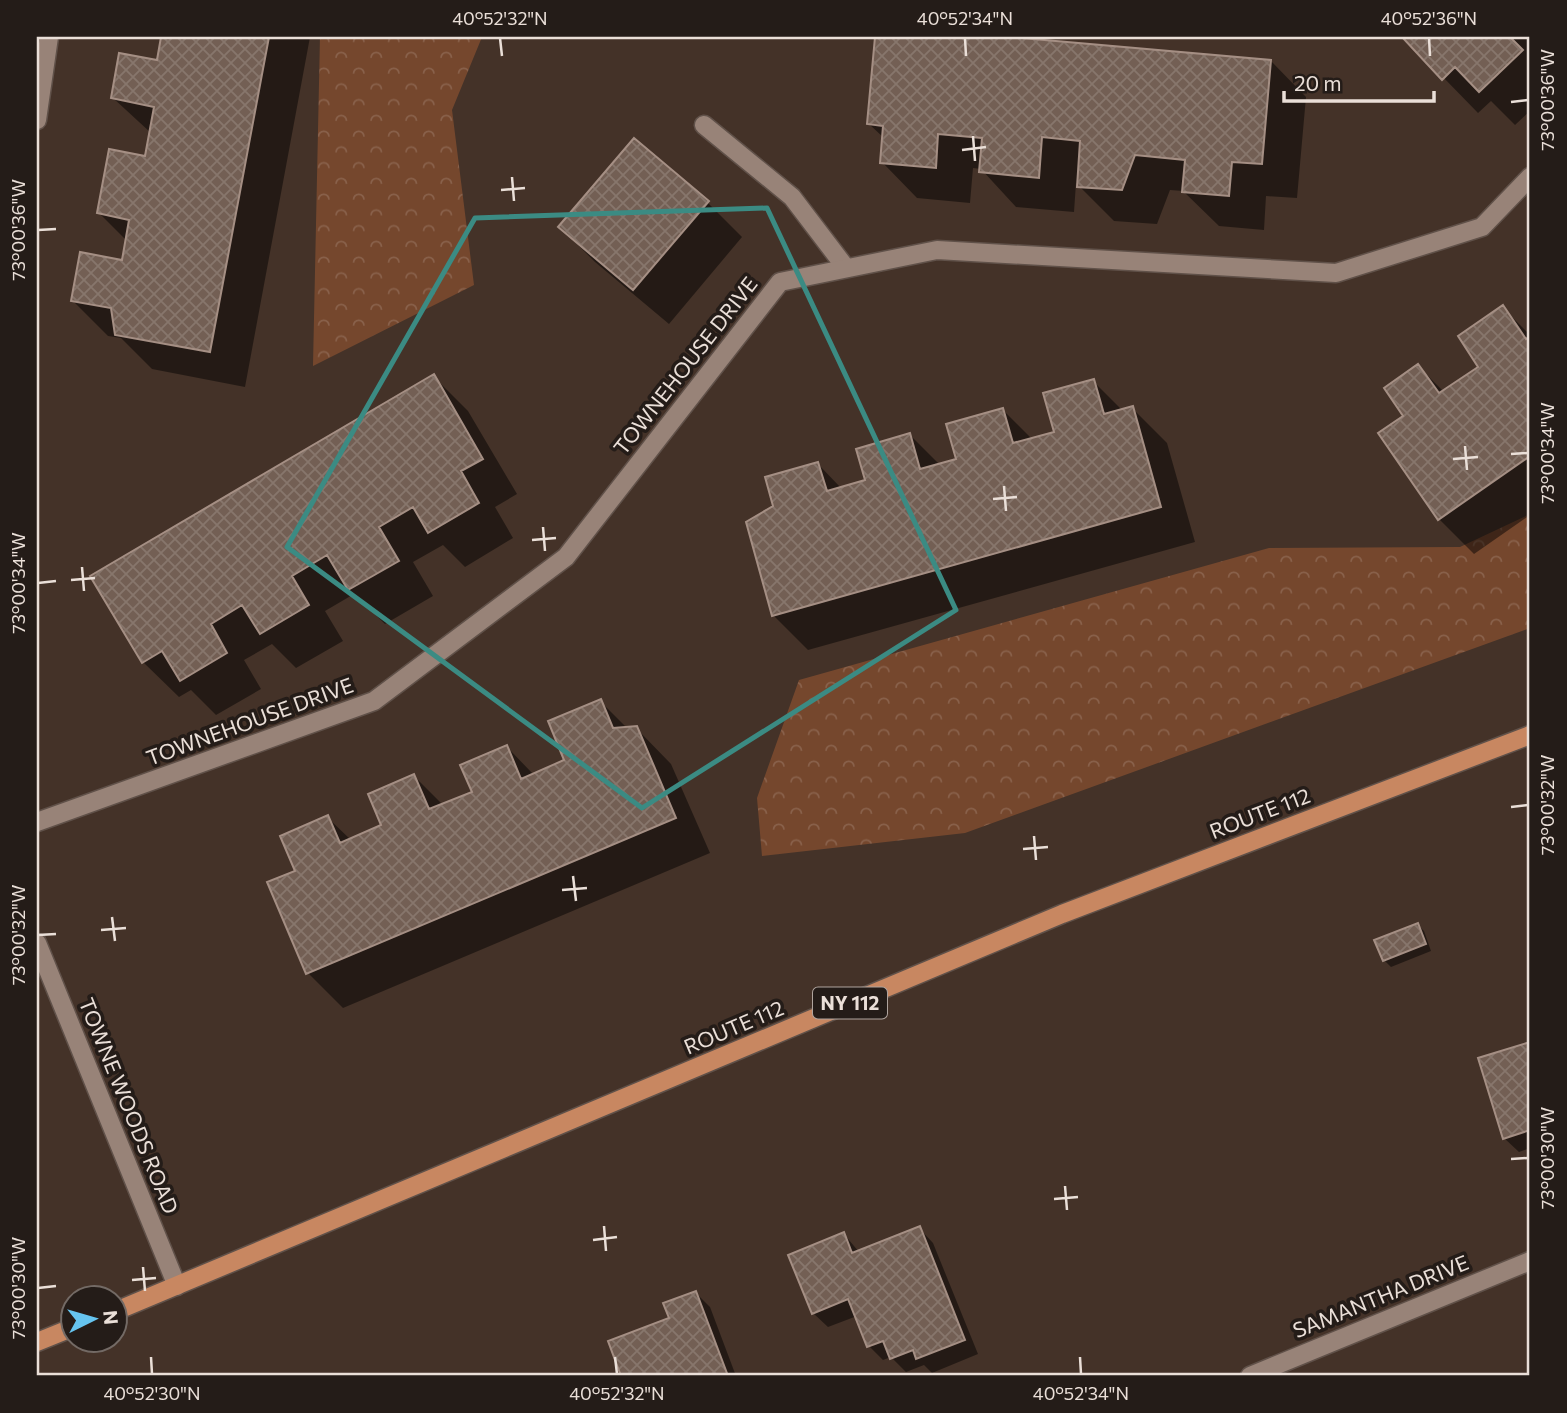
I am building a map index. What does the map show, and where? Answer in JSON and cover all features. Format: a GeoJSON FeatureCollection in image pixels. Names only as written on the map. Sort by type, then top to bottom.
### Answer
{"type":"FeatureCollection","features":[{"type":"Feature","properties":{"kind":"main road","name":"ROUTE 112"},"geometry":{"type":"LineString","coordinates":[[130,1305],[1062,914],[1530,735]]}},
{"type":"Feature","properties":{"kind":"main road"},"geometry":{"type":"LineString","coordinates":[[37,1342],[60,1333]]}},
{"type":"Feature","properties":{"kind":"street"},"geometry":{"type":"LineString","coordinates":[[37,120],[49,37]]}},
{"type":"Feature","properties":{"kind":"street"},"geometry":{"type":"LineString","coordinates":[[704,125],[792,197],[846,268]]}},
{"type":"Feature","properties":{"kind":"street","name":"TOWNEHOUSE DRIVE"},"geometry":{"type":"LineString","coordinates":[[37,822],[374,701],[566,557],[780,282],[937,250],[1336,273],[1482,227],[1530,177]]}},
{"type":"Feature","properties":{"kind":"street","name":"TOWNE WOODS ROAD"},"geometry":{"type":"LineString","coordinates":[[37,943],[177,1286]]}},
{"type":"Feature","properties":{"kind":"street","name":"SAMANTHA DRIVE"},"geometry":{"type":"LineString","coordinates":[[1250,1376],[1529,1264]]}},
{"type":"Feature","properties":{"kind":"highlighted area"},"geometry":{"type":"Polygon","coordinates":[[[767,208],[956,610],[642,808],[287,547],[475,218],[767,208]]]}},
{"type":"Feature","properties":{"kind":"green space"},"geometry":{"type":"Polygon","coordinates":[[[320,37],[482,37],[452,110],[474,285],[313,366],[320,37]]]}},
{"type":"Feature","properties":{"kind":"green space"},"geometry":{"type":"Polygon","coordinates":[[[1530,514],[1530,628],[965,833],[762,856],[757,798],[799,680],[1269,548],[1460,547],[1530,514]]]}},
{"type":"Feature","properties":{"kind":"building"},"geometry":{"type":"Polygon","coordinates":[[[161,37],[269,37],[210,352],[115,335],[111,308],[71,301],[80,252],[122,260],[129,220],[97,213],[109,149],[145,156],[154,107],[111,98],[119,53],[157,60],[161,37]]]}},
{"type":"Feature","properties":{"kind":"building"},"geometry":{"type":"Polygon","coordinates":[[[875,37],[1009,37],[1271,60],[1262,164],[1232,162],[1229,196],[1182,192],[1185,160],[1135,155],[1122,190],[1077,187],[1080,141],[1042,137],[1039,178],[979,172],[982,138],[938,134],[936,168],[880,163],[883,126],[867,124],[875,37]]]}},
{"type":"Feature","properties":{"kind":"building"},"geometry":{"type":"Polygon","coordinates":[[[1402,37],[1510,37],[1523,50],[1479,92],[1455,67],[1442,80],[1402,37]]]}},
{"type":"Feature","properties":{"kind":"building"},"geometry":{"type":"Polygon","coordinates":[[[634,138],[709,201],[633,290],[558,227],[634,138]]]}},
{"type":"Feature","properties":{"kind":"building"},"geometry":{"type":"Polygon","coordinates":[[[1503,305],[1526,339],[1530,336],[1530,456],[1438,520],[1378,433],[1403,416],[1384,388],[1418,364],[1439,393],[1478,367],[1458,336],[1503,305]]]}},
{"type":"Feature","properties":{"kind":"building"},"geometry":{"type":"Polygon","coordinates":[[[434,374],[483,459],[461,471],[479,503],[428,533],[413,507],[379,527],[399,561],[348,590],[327,555],[292,576],[309,605],[260,634],[242,605],[211,624],[227,653],[180,681],[162,651],[142,663],[90,576],[434,374]]]}},
{"type":"Feature","properties":{"kind":"building"},"geometry":{"type":"Polygon","coordinates":[[[1094,379],[1104,414],[1133,406],[1161,507],[772,616],[746,522],[773,506],[765,477],[818,462],[827,491],[865,480],[856,449],[910,433],[920,469],[956,459],[946,424],[1003,408],[1013,443],[1054,432],[1043,393],[1094,379]]]}},
{"type":"Feature","properties":{"kind":"building"},"geometry":{"type":"Polygon","coordinates":[[[601,699],[613,728],[637,726],[676,818],[306,974],[267,882],[295,871],[280,836],[328,815],[340,843],[381,825],[368,794],[414,774],[429,809],[472,792],[460,765],[507,745],[521,779],[564,760],[548,721],[601,699]]]}},
{"type":"Feature","properties":{"kind":"building"},"geometry":{"type":"Polygon","coordinates":[[[1418,923],[1426,944],[1383,961],[1374,940],[1418,923]]]}},
{"type":"Feature","properties":{"kind":"building"},"geometry":{"type":"Polygon","coordinates":[[[1530,1042],[1530,1130],[1503,1139],[1478,1058],[1530,1042]]]}},
{"type":"Feature","properties":{"kind":"building"},"geometry":{"type":"Polygon","coordinates":[[[920,1226],[965,1340],[916,1359],[913,1350],[890,1359],[883,1341],[867,1347],[848,1299],[812,1314],[788,1255],[844,1232],[852,1253],[920,1226]]]}},
{"type":"Feature","properties":{"kind":"building"},"geometry":{"type":"Polygon","coordinates":[[[696,1291],[728,1376],[621,1376],[608,1341],[669,1318],[663,1303],[696,1291]]]}}]}
